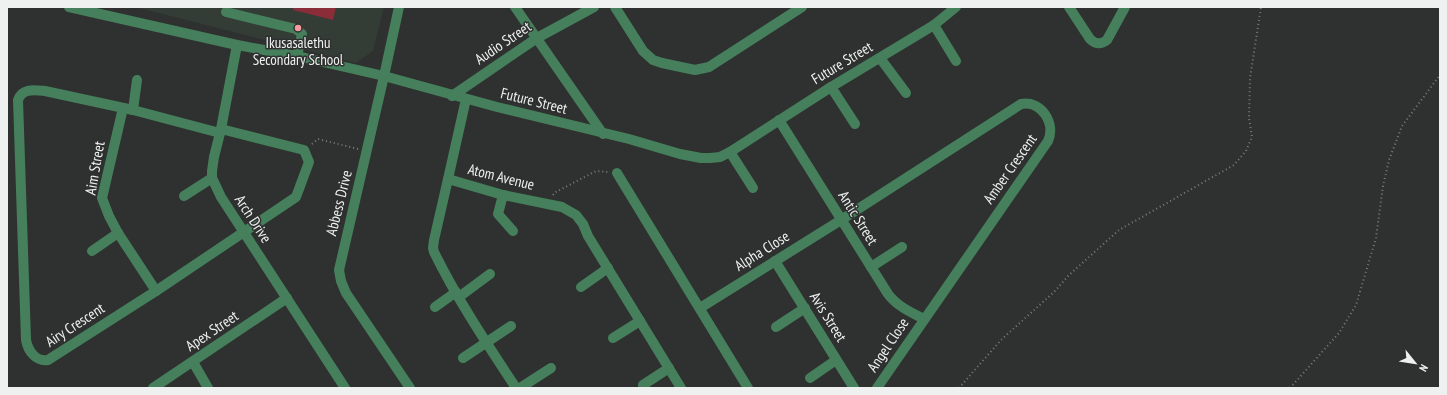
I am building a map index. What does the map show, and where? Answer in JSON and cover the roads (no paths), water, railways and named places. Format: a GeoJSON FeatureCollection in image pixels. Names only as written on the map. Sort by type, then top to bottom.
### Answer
{"type":"FeatureCollection","features":[{"type":"Feature","properties":{"kind":"street","name":"Future Street"},"geometry":{"type":"LineString","coordinates":[[69,7],[237,46],[297,56],[384,76],[452,96],[701,158],[720,157],[730,152],[831,87],[934,25],[956,7]]}},
{"type":"Feature","properties":{"kind":"street","name":"Abbess Drive"},"geometry":{"type":"LineString","coordinates":[[399,7],[339,270],[346,293],[410,388]]}},
{"type":"Feature","properties":{"kind":"street"},"geometry":{"type":"LineString","coordinates":[[516,7],[603,134]]}},
{"type":"Feature","properties":{"kind":"street","name":"Audio Street"},"geometry":{"type":"LineString","coordinates":[[452,96],[537,38],[594,7]]}},
{"type":"Feature","properties":{"kind":"street"},"geometry":{"type":"LineString","coordinates":[[615,7],[642,51],[650,58],[662,63],[695,70],[709,67],[802,7]]}},
{"type":"Feature","properties":{"kind":"street"},"geometry":{"type":"LineString","coordinates":[[1069,7],[1090,39],[1094,43],[1099,44],[1107,40],[1125,7]]}},
{"type":"Feature","properties":{"kind":"street"},"geometry":{"type":"LineString","coordinates":[[226,12],[296,29],[302,34],[297,56]]}},
{"type":"Feature","properties":{"kind":"street"},"geometry":{"type":"LineString","coordinates":[[934,25],[956,61]]}},
{"type":"Feature","properties":{"kind":"street","name":"Arch Drive"},"geometry":{"type":"LineString","coordinates":[[237,46],[214,157],[212,178],[216,190],[345,388]]}},
{"type":"Feature","properties":{"kind":"street"},"geometry":{"type":"LineString","coordinates":[[880,58],[906,92]]}},
{"type":"Feature","properties":{"kind":"street","name":"Aim Street"},"geometry":{"type":"LineString","coordinates":[[137,80],[102,198],[118,233],[156,291]]}},
{"type":"Feature","properties":{"kind":"street"},"geometry":{"type":"LineString","coordinates":[[831,87],[855,124]]}},
{"type":"Feature","properties":{"kind":"street","name":"Airy Crescent"},"geometry":{"type":"LineString","coordinates":[[34,90],[45,91],[220,131],[304,150],[309,162],[296,198],[156,291],[48,360],[43,361],[39,359],[27,347],[26,340],[18,108],[18,100],[22,92],[34,90]]}},
{"type":"Feature","properties":{"kind":"street"},"geometry":{"type":"LineString","coordinates":[[448,179],[466,99]]}},
{"type":"Feature","properties":{"kind":"street","name":"Amber Crescent"},"geometry":{"type":"LineString","coordinates":[[841,220],[1021,104],[1027,102],[1035,104],[1045,114],[1051,132],[1048,140],[924,319]]}},
{"type":"Feature","properties":{"kind":"street","name":"Antic Street"},"geometry":{"type":"LineString","coordinates":[[779,120],[894,302],[924,319]]}},
{"type":"Feature","properties":{"kind":"street"},"geometry":{"type":"LineString","coordinates":[[730,152],[753,188]]}},
{"type":"Feature","properties":{"kind":"street"},"geometry":{"type":"LineString","coordinates":[[617,173],[748,388]]}},
{"type":"Feature","properties":{"kind":"street"},"geometry":{"type":"LineString","coordinates":[[184,196],[212,178]]}},
{"type":"Feature","properties":{"kind":"street","name":"Atom Avenue"},"geometry":{"type":"LineString","coordinates":[[516,388],[458,295],[436,257],[433,248],[448,179],[503,195],[562,207],[576,215],[583,224],[588,236],[681,388]]}},
{"type":"Feature","properties":{"kind":"street"},"geometry":{"type":"LineString","coordinates":[[503,195],[498,214],[513,231]]}},
{"type":"Feature","properties":{"kind":"street","name":"Alpha Close"},"geometry":{"type":"LineString","coordinates":[[700,308],[841,220]]}},
{"type":"Feature","properties":{"kind":"street"},"geometry":{"type":"LineString","coordinates":[[92,251],[118,233]]}},
{"type":"Feature","properties":{"kind":"street"},"geometry":{"type":"LineString","coordinates":[[871,267],[902,247]]}},
{"type":"Feature","properties":{"kind":"street","name":"Avis Street"},"geometry":{"type":"LineString","coordinates":[[775,261],[854,388]]}},
{"type":"Feature","properties":{"kind":"street"},"geometry":{"type":"LineString","coordinates":[[581,287],[608,268]]}},
{"type":"Feature","properties":{"kind":"street"},"geometry":{"type":"LineString","coordinates":[[435,307],[458,295],[490,274]]}},
{"type":"Feature","properties":{"kind":"street","name":"Apex Street"},"geometry":{"type":"LineString","coordinates":[[153,388],[287,298]]}},
{"type":"Feature","properties":{"kind":"street"},"geometry":{"type":"LineString","coordinates":[[776,327],[805,308]]}},
{"type":"Feature","properties":{"kind":"street","name":"Angel Close"},"geometry":{"type":"LineString","coordinates":[[877,388],[924,319]]}},
{"type":"Feature","properties":{"kind":"street"},"geometry":{"type":"LineString","coordinates":[[614,338],[640,321]]}},
{"type":"Feature","properties":{"kind":"street"},"geometry":{"type":"LineString","coordinates":[[463,358],[511,326]]}},
{"type":"Feature","properties":{"kind":"street"},"geometry":{"type":"LineString","coordinates":[[810,378],[836,360]]}},
{"type":"Feature","properties":{"kind":"street"},"geometry":{"type":"LineString","coordinates":[[193,362],[208,388]]}},
{"type":"Feature","properties":{"kind":"street"},"geometry":{"type":"LineString","coordinates":[[520,388],[551,368]]}},
{"type":"Feature","properties":{"kind":"street"},"geometry":{"type":"LineString","coordinates":[[642,385],[669,368]]}},
{"type":"Feature","properties":{"kind":"place","name":"Ikusasalethu Secondary School"},"geometry":{"type":"Point","coordinates":[298,28]}}]}
